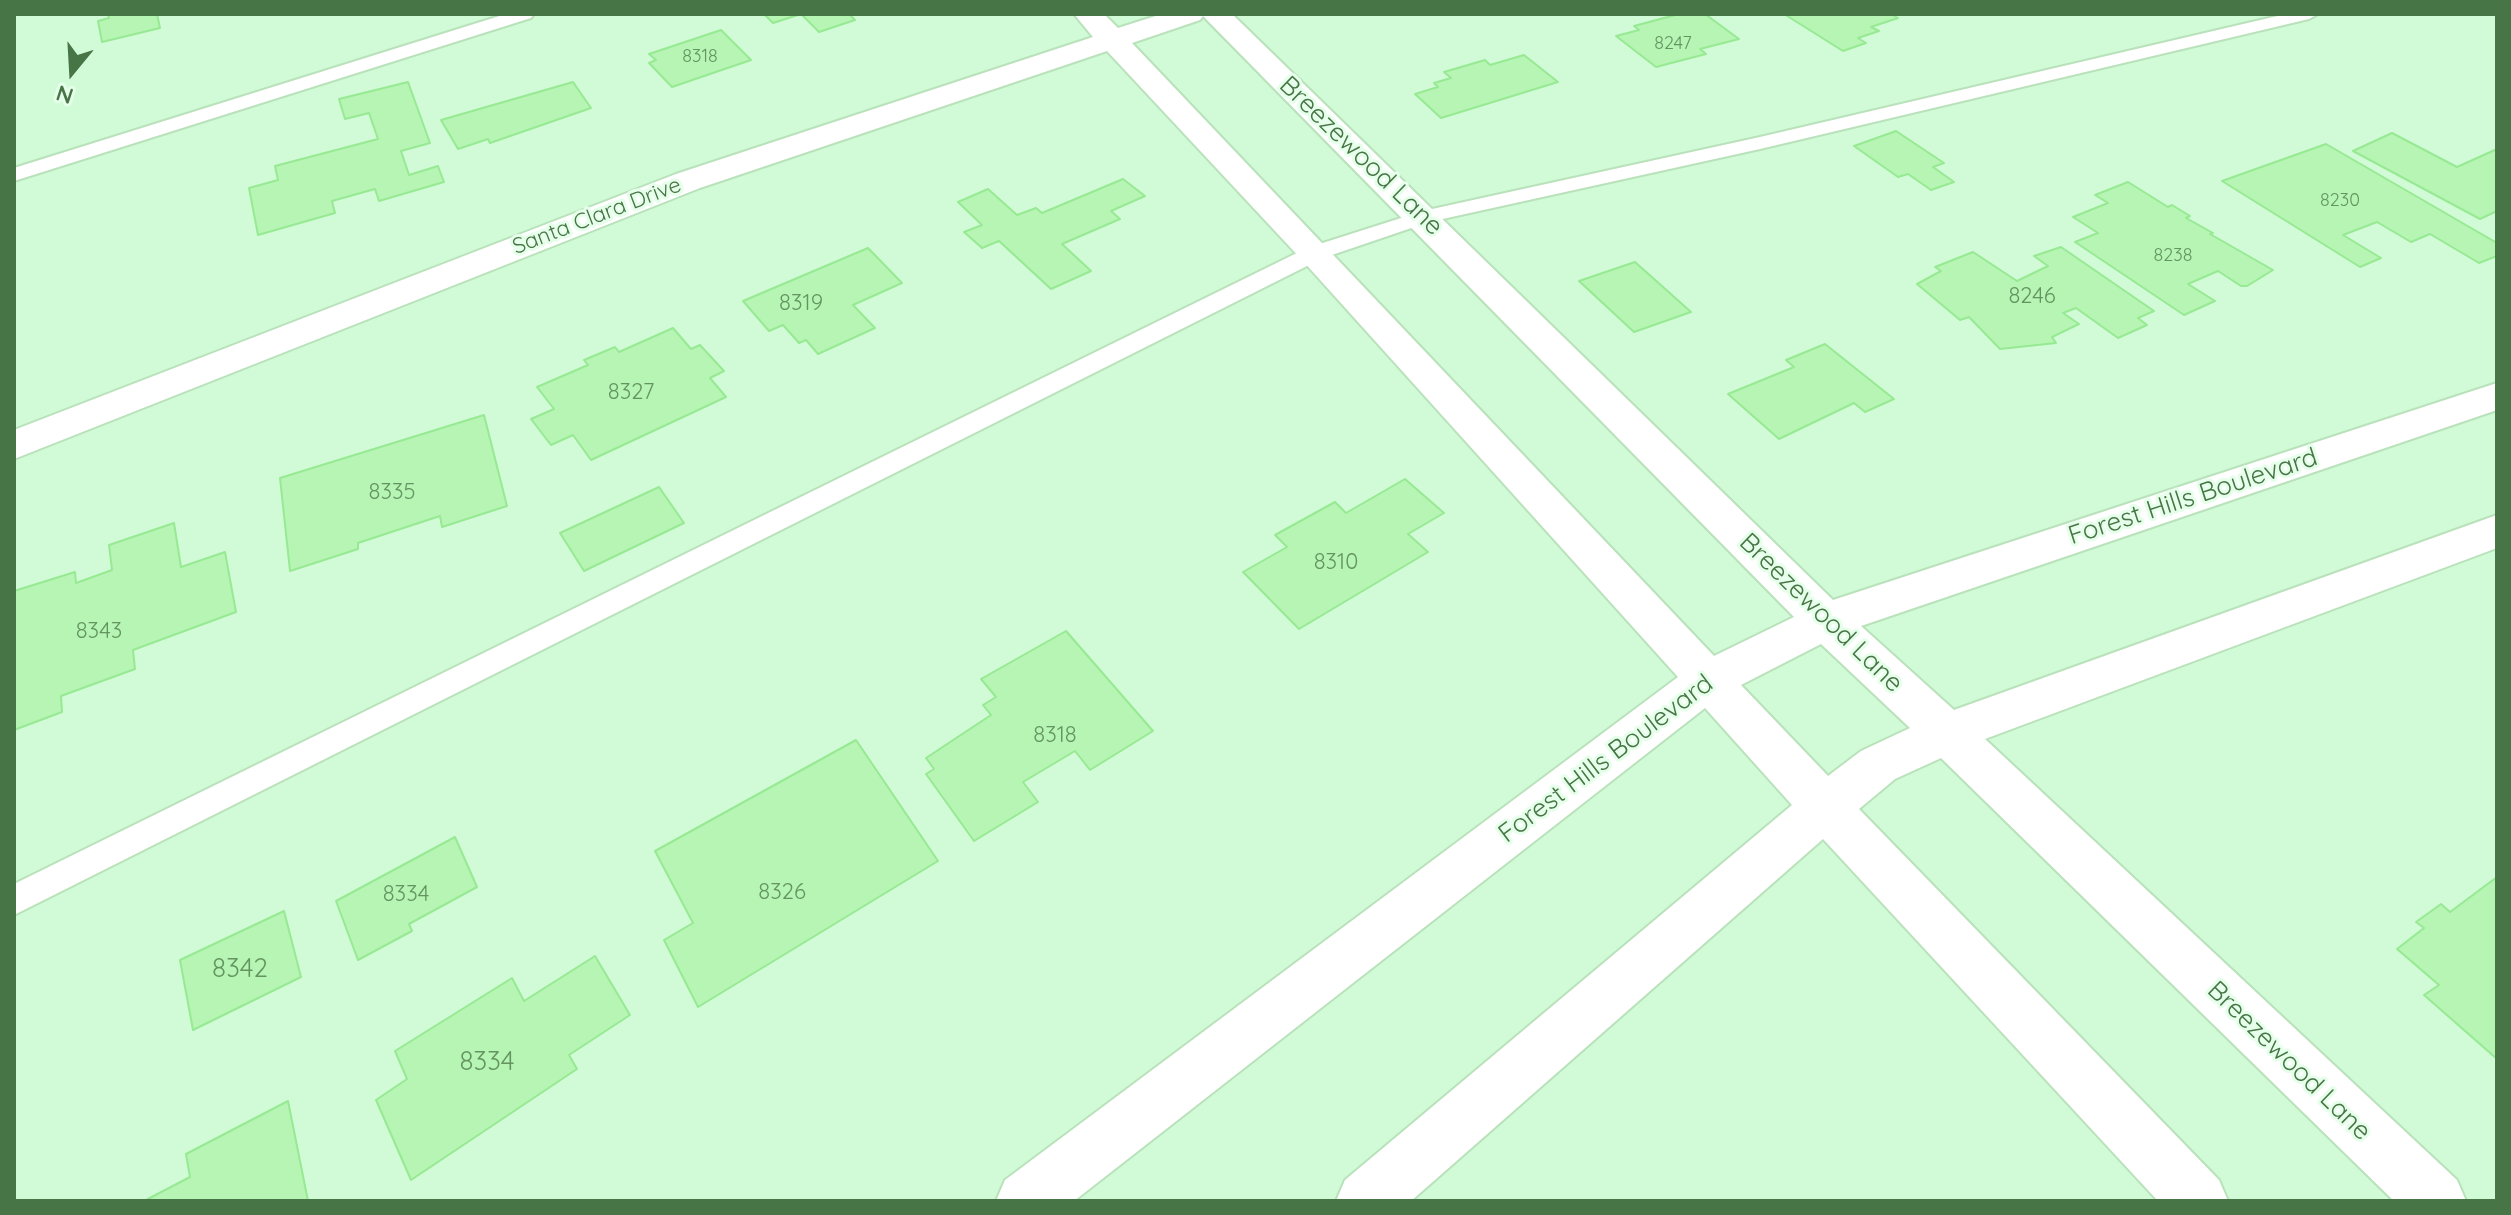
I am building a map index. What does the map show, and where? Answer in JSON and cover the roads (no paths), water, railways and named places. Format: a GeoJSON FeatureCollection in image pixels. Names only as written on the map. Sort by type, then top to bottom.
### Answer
{"type":"FeatureCollection","features":[{"type":"Feature","properties":{"kind":"street","name":"Santa Clara Drive"},"geometry":{"type":"LineString","coordinates":[[14,445],[688,181],[1099,26],[1190,14]]}},
{"type":"Feature","properties":{"kind":"street","name":"Breezewood Lane"},"geometry":{"type":"LineString","coordinates":[[1216,14],[1826,621],[2436,1201]]}},
{"type":"Feature","properties":{"kind":"street"},"geometry":{"type":"LineString","coordinates":[[1099,26],[1315,253],[1825,807],[2198,1201]]}},
{"type":"Feature","properties":{"kind":"street","name":"Forest Hills Boulevard"},"geometry":{"type":"LineString","coordinates":[[1026,1201],[1708,680],[1826,621],[2497,396]]}},
{"type":"Feature","properties":{"kind":"street"},"geometry":{"type":"LineString","coordinates":[[1366,1201],[1878,765],[1947,733],[2497,531]]}},
{"type":"Feature","properties":{"kind":"lane"},"geometry":{"type":"LineString","coordinates":[[14,175],[525,14]]}},
{"type":"Feature","properties":{"kind":"lane"},"geometry":{"type":"LineString","coordinates":[[14,900],[1315,253],[1423,217],[1760,143],[2309,14]]}}]}
